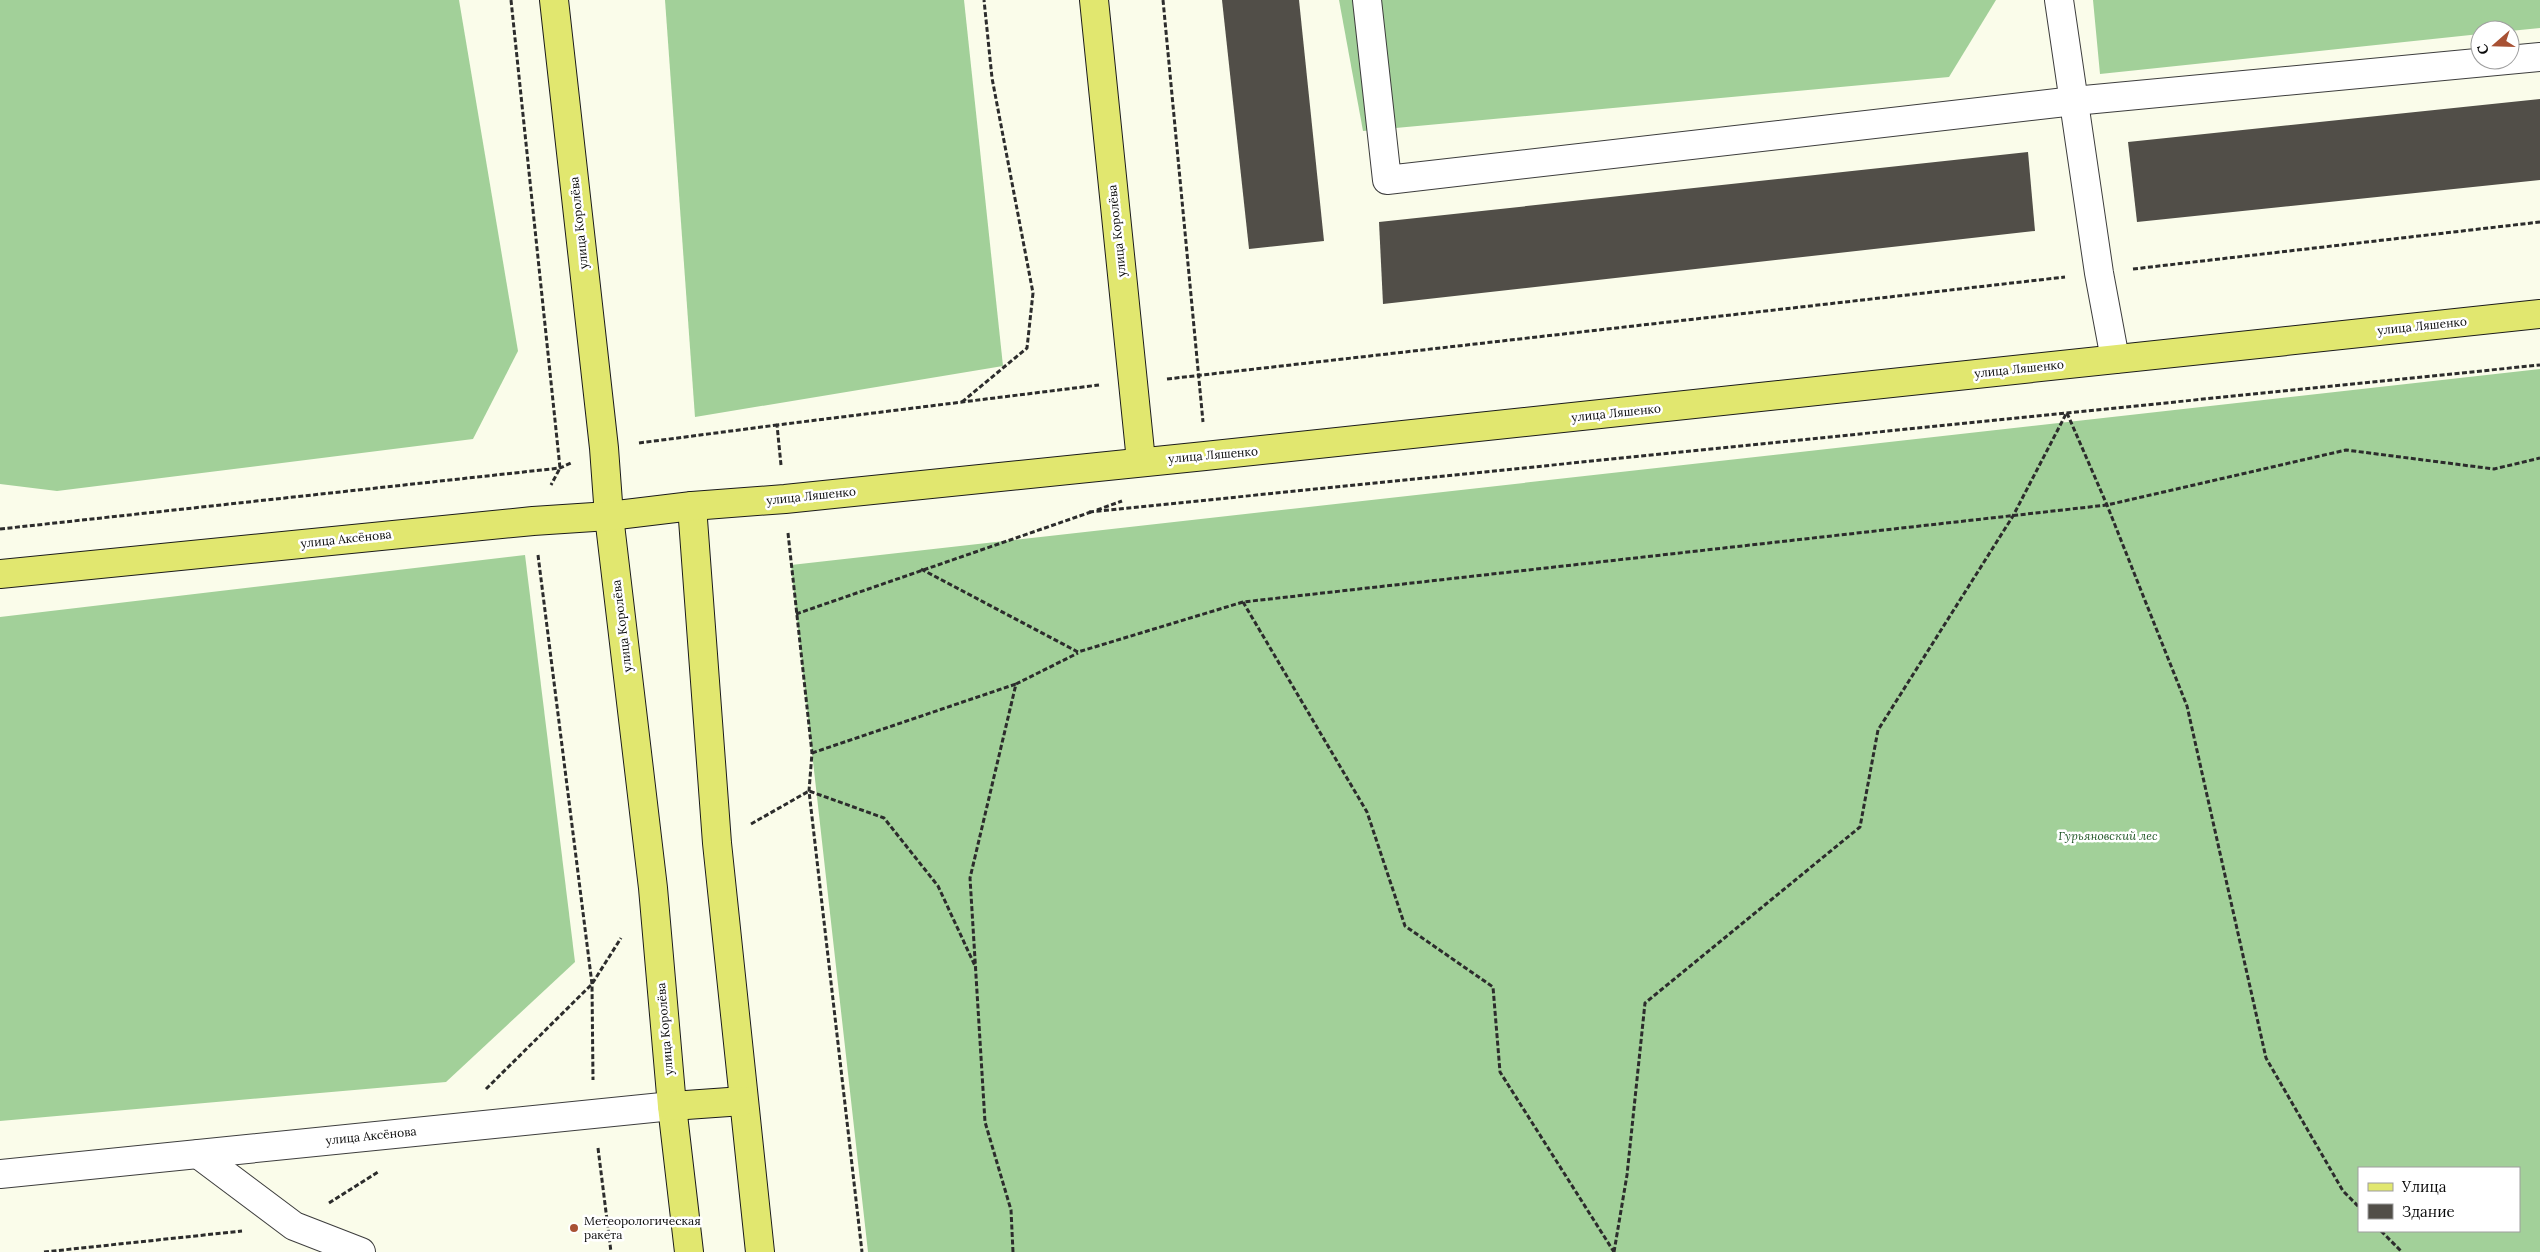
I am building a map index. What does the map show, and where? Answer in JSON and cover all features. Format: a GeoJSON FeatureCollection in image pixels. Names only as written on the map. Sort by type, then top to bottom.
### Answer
{"type":"FeatureCollection","features":[{"type":"Feature","properties":{"kind":"main road","name":"улица Королёва"},"geometry":{"type":"LineString","coordinates":[[554,0],[604,448],[609,516],[653,888],[672,1106],[689,1252]]}},
{"type":"Feature","properties":{"kind":"main road","name":"улица Королёва"},"geometry":{"type":"LineString","coordinates":[[1094,0],[1141,462]]}},
{"type":"Feature","properties":{"kind":"main road","name":"улица Ляшенко"},"geometry":{"type":"LineString","coordinates":[[692,506],[785,499],[2540,314]]}},
{"type":"Feature","properties":{"kind":"main road","name":"улица Аксёнова"},"geometry":{"type":"LineString","coordinates":[[0,574],[533,520],[609,516],[692,506]]}},
{"type":"Feature","properties":{"kind":"main road"},"geometry":{"type":"LineString","coordinates":[[692,506],[717,843],[760,1252]]}},
{"type":"Feature","properties":{"kind":"main road","name":"улица Аксёнова"},"geometry":{"type":"LineString","coordinates":[[672,1106],[743,1101]]}},
{"type":"Feature","properties":{"kind":"street"},"geometry":{"type":"LineString","coordinates":[[1367,0],[1387,180],[2074,101],[2540,58]]}},
{"type":"Feature","properties":{"kind":"street"},"geometry":{"type":"LineString","coordinates":[[2059,0],[2099,273],[2115,359]]}},
{"type":"Feature","properties":{"kind":"street","name":"улица Аксёнова"},"geometry":{"type":"LineString","coordinates":[[0,1174],[672,1106]]}},
{"type":"Feature","properties":{"kind":"street"},"geometry":{"type":"LineString","coordinates":[[198,1154],[294,1226],[361,1252]]}},
{"type":"Feature","properties":{"kind":"path"},"geometry":{"type":"LineString","coordinates":[[511,0],[560,468],[533,520],[592,984],[594,1114],[611,1252]]}},
{"type":"Feature","properties":{"kind":"path"},"geometry":{"type":"LineString","coordinates":[[961,402],[1027,348],[1033,293],[992,78],[984,0]]}},
{"type":"Feature","properties":{"kind":"path"},"geometry":{"type":"LineString","coordinates":[[1163,0],[1200,377]]}},
{"type":"Feature","properties":{"kind":"path"},"geometry":{"type":"LineString","coordinates":[[0,529],[560,468],[604,448],[1132,381],[1200,377],[2540,222]]}},
{"type":"Feature","properties":{"kind":"path"},"geometry":{"type":"LineString","coordinates":[[1089,512],[2540,365]]}},
{"type":"Feature","properties":{"kind":"path"},"geometry":{"type":"LineString","coordinates":[[2067,413],[2107,505],[2187,706],[2266,1058],[2342,1191],[2358,1207]]}},
{"type":"Feature","properties":{"kind":"path"},"geometry":{"type":"LineString","coordinates":[[1614,1252],[1627,1175],[1645,1003],[1860,827],[1878,730],[2013,516],[2067,413]]}},
{"type":"Feature","properties":{"kind":"path"},"geometry":{"type":"LineString","coordinates":[[777,425],[812,754],[809,791],[862,1252]]}},
{"type":"Feature","properties":{"kind":"path"},"geometry":{"type":"LineString","coordinates":[[812,754],[1016,684],[1078,652],[1242,602],[2107,505],[2346,450],[2494,469],[2540,458]]}},
{"type":"Feature","properties":{"kind":"path"},"geometry":{"type":"LineString","coordinates":[[796,614],[1125,500]]}},
{"type":"Feature","properties":{"kind":"path"},"geometry":{"type":"LineString","coordinates":[[922,569],[1078,652]]}},
{"type":"Feature","properties":{"kind":"path"},"geometry":{"type":"LineString","coordinates":[[1242,602],[1367,812],[1405,926],[1493,987],[1500,1072],[1614,1252]]}},
{"type":"Feature","properties":{"kind":"path"},"geometry":{"type":"LineString","coordinates":[[1013,1252],[1011,1210],[985,1122],[970,878],[1016,684]]}},
{"type":"Feature","properties":{"kind":"path"},"geometry":{"type":"LineString","coordinates":[[717,843],[809,791],[884,818],[938,886],[976,968]]}},
{"type":"Feature","properties":{"kind":"path"},"geometry":{"type":"LineString","coordinates":[[445,1129],[592,984],[623,936]]}},
{"type":"Feature","properties":{"kind":"path"},"geometry":{"type":"LineString","coordinates":[[44,1252],[294,1226],[386,1166]]}},
{"type":"Feature","properties":{"kind":"path"},"geometry":{"type":"LineString","coordinates":[[2382,1232],[2402,1252]]}},
{"type":"Feature","properties":{"kind":"green space"},"geometry":{"type":"Polygon","coordinates":[[[0,0],[459,0],[518,351],[473,439],[57,491],[0,484],[0,0]]]}},
{"type":"Feature","properties":{"kind":"green space"},"geometry":{"type":"Polygon","coordinates":[[[665,0],[964,0],[1003,366],[695,417],[665,0]]]}},
{"type":"Feature","properties":{"kind":"green space"},"geometry":{"type":"Polygon","coordinates":[[[1339,0],[1996,0],[1949,77],[1363,131],[1339,0]]]}},
{"type":"Feature","properties":{"kind":"green space"},"geometry":{"type":"Polygon","coordinates":[[[2093,0],[2540,0],[2540,28],[2520,30],[2520,20],[2470,20],[2470,35],[2100,74],[2093,0]]]}},
{"type":"Feature","properties":{"kind":"green space","name":"Гурьяновский лес"},"geometry":{"type":"Polygon","coordinates":[[[2540,369],[2540,1252],[868,1252],[791,565],[2540,369]]]}},
{"type":"Feature","properties":{"kind":"green space"},"geometry":{"type":"Polygon","coordinates":[[[525,555],[575,962],[446,1082],[0,1121],[0,617],[525,555]]]}},
{"type":"Feature","properties":{"kind":"building"},"geometry":{"type":"Polygon","coordinates":[[[1222,0],[1299,0],[1324,241],[1249,249],[1222,0]]]}},
{"type":"Feature","properties":{"kind":"building"},"geometry":{"type":"Polygon","coordinates":[[[2540,99],[2540,180],[2137,222],[2128,142],[2540,99]]]}},
{"type":"Feature","properties":{"kind":"building"},"geometry":{"type":"Polygon","coordinates":[[[2028,152],[2035,231],[1383,304],[1379,222],[2028,152]]]}},
{"type":"Feature","properties":{"kind":"place","name":"Метеорологическая ракета"},"geometry":{"type":"Point","coordinates":[574,1228]}}]}
